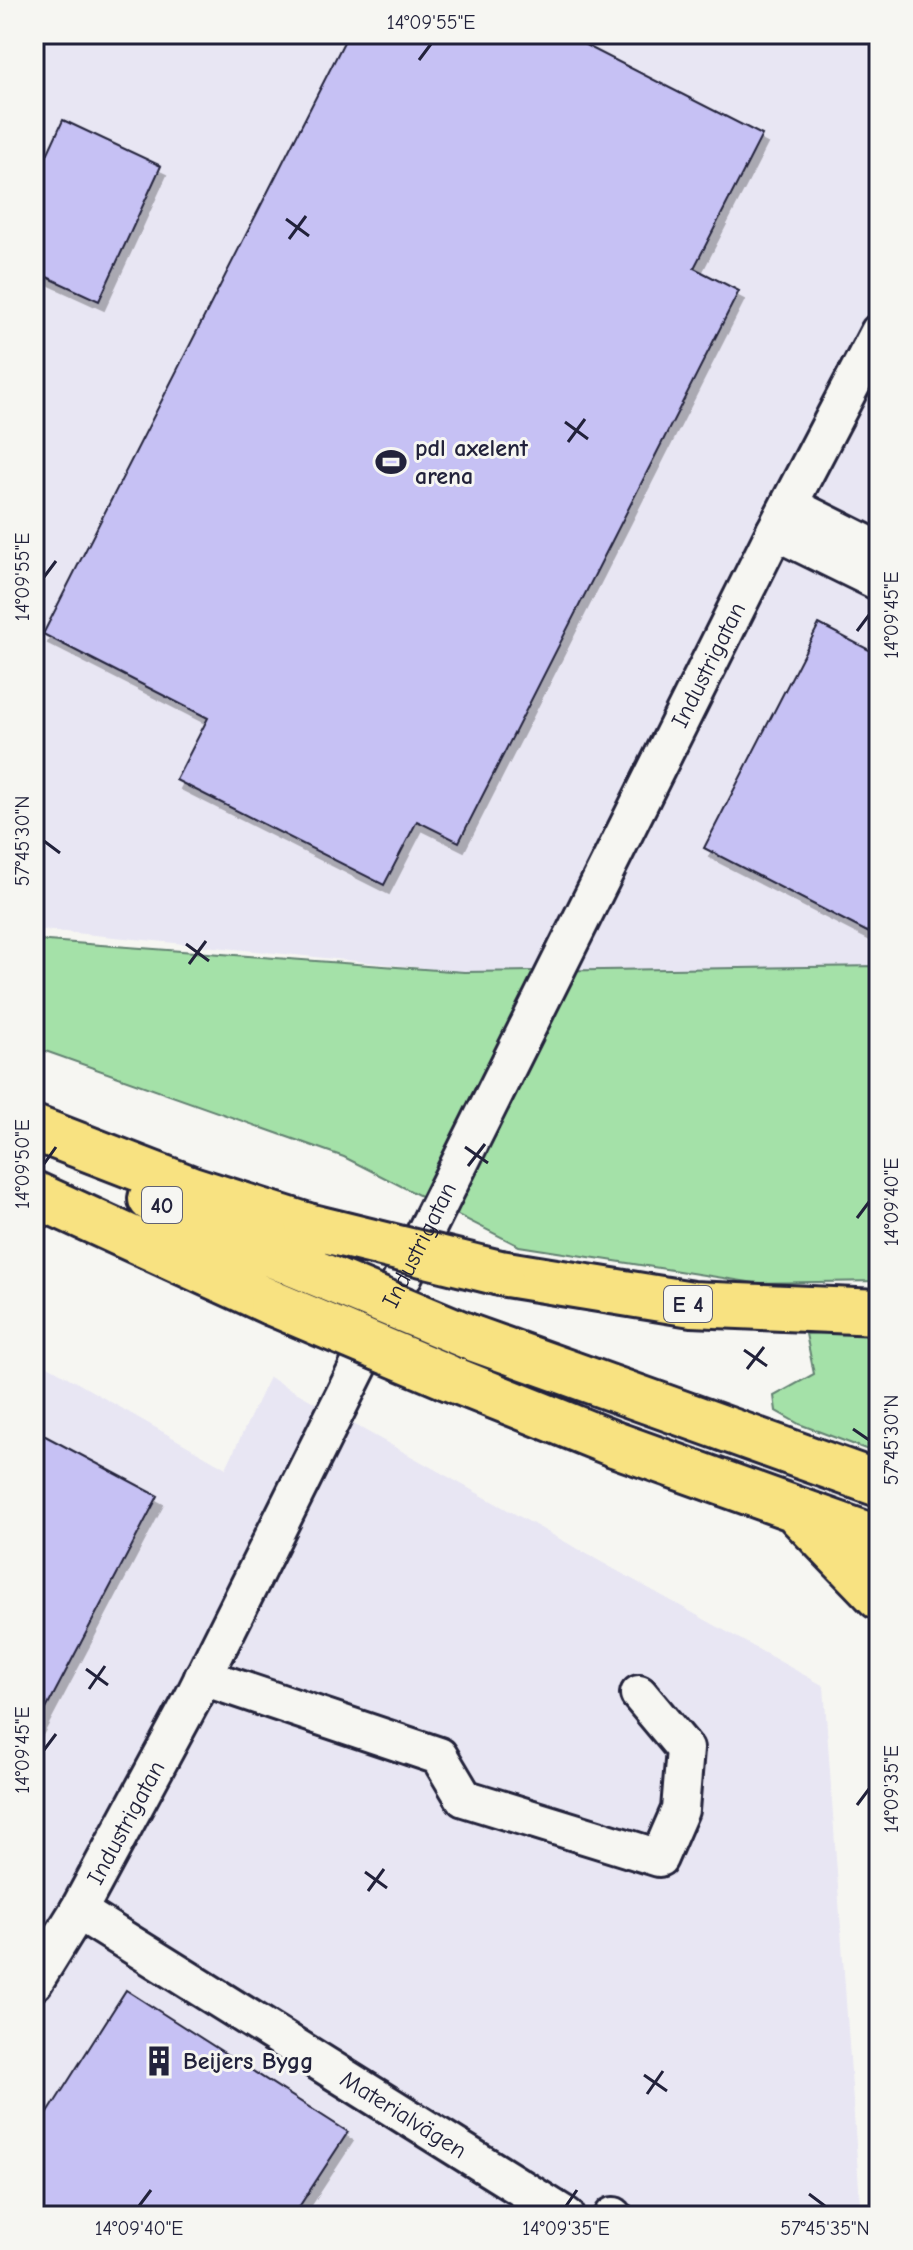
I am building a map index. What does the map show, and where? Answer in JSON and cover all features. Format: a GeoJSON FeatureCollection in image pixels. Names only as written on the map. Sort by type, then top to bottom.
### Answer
{"type":"FeatureCollection","features":[{"type":"Feature","properties":{"kind":"highway","name":"E 4"},"geometry":{"type":"LineString","coordinates":[[34,1128],[192,1189],[301,1245],[692,1304],[879,1312]]}},
{"type":"Feature","properties":{"kind":"highway","name":"40"},"geometry":{"type":"LineString","coordinates":[[34,1137],[184,1217],[301,1245],[469,1337],[879,1484]]}},
{"type":"Feature","properties":{"kind":"highway"},"geometry":{"type":"LineString","coordinates":[[34,1194],[272,1303],[447,1377],[614,1444],[879,1539]]}},
{"type":"Feature","properties":{"kind":"highway"},"geometry":{"type":"LineString","coordinates":[[792,1507],[879,1597]]}},
{"type":"Feature","properties":{"kind":"street","name":"Industrigatan"},"geometry":{"type":"LineString","coordinates":[[34,1982],[78,1911],[203,1677],[782,518],[879,332]]}},
{"type":"Feature","properties":{"kind":"street"},"geometry":{"type":"LineString","coordinates":[[782,518],[879,550]]}},
{"type":"Feature","properties":{"kind":"street"},"geometry":{"type":"LineString","coordinates":[[782,518],[879,582]]}},
{"type":"Feature","properties":{"kind":"street"},"geometry":{"type":"LineString","coordinates":[[203,1677],[439,1756],[464,1798],[659,1858],[680,1810],[685,1749],[639,1694]]}},
{"type":"Feature","properties":{"kind":"street","name":"Materialvägen"},"geometry":{"type":"LineString","coordinates":[[78,1911],[566,2216]]}},
{"type":"Feature","properties":{"kind":"shaded area"},"geometry":{"type":"Polygon","coordinates":[[[34,34],[879,34],[879,966],[464,972],[34,929],[34,34]]]}},
{"type":"Feature","properties":{"kind":"shaded area"},"geometry":{"type":"Polygon","coordinates":[[[34,1358],[226,1468],[269,1377],[824,1686],[861,2216],[34,2216],[34,1358]]]}},
{"type":"Feature","properties":{"kind":"green space"},"geometry":{"type":"Polygon","coordinates":[[[34,940],[464,972],[879,966],[879,1281],[755,1283],[519,1246],[344,1157],[34,1047],[34,940]]]}},
{"type":"Feature","properties":{"kind":"green space"},"geometry":{"type":"Polygon","coordinates":[[[879,1330],[879,1454],[799,1424],[776,1411],[774,1396],[814,1374],[806,1334],[879,1330]]]}},
{"type":"Feature","properties":{"kind":"building","name":"pdl axelent arena"},"geometry":{"type":"Polygon","coordinates":[[[348,34],[564,34],[762,135],[694,268],[739,291],[459,842],[417,821],[384,885],[176,780],[208,718],[43,634],[348,34]]]}},
{"type":"Feature","properties":{"kind":"building"},"geometry":{"type":"Polygon","coordinates":[[[63,120],[161,166],[99,301],[34,271],[34,183],[63,120]]]}},
{"type":"Feature","properties":{"kind":"building"},"geometry":{"type":"Polygon","coordinates":[[[819,624],[879,655],[879,938],[704,848],[819,624]]]}},
{"type":"Feature","properties":{"kind":"building"},"geometry":{"type":"Polygon","coordinates":[[[34,1430],[158,1496],[34,1732],[34,1430]]]}},
{"type":"Feature","properties":{"kind":"building","name":"Beijers Bygg"},"geometry":{"type":"Polygon","coordinates":[[[126,1990],[348,2132],[293,2216],[34,2216],[34,2135],[126,1990]]]}},
{"type":"Feature","properties":{"kind":"place","name":"pdl axelent arena"},"geometry":{"type":"Point","coordinates":[391,462]}},
{"type":"Feature","properties":{"kind":"place","name":"Beijers Bygg"},"geometry":{"type":"Point","coordinates":[159,2061]}}]}
